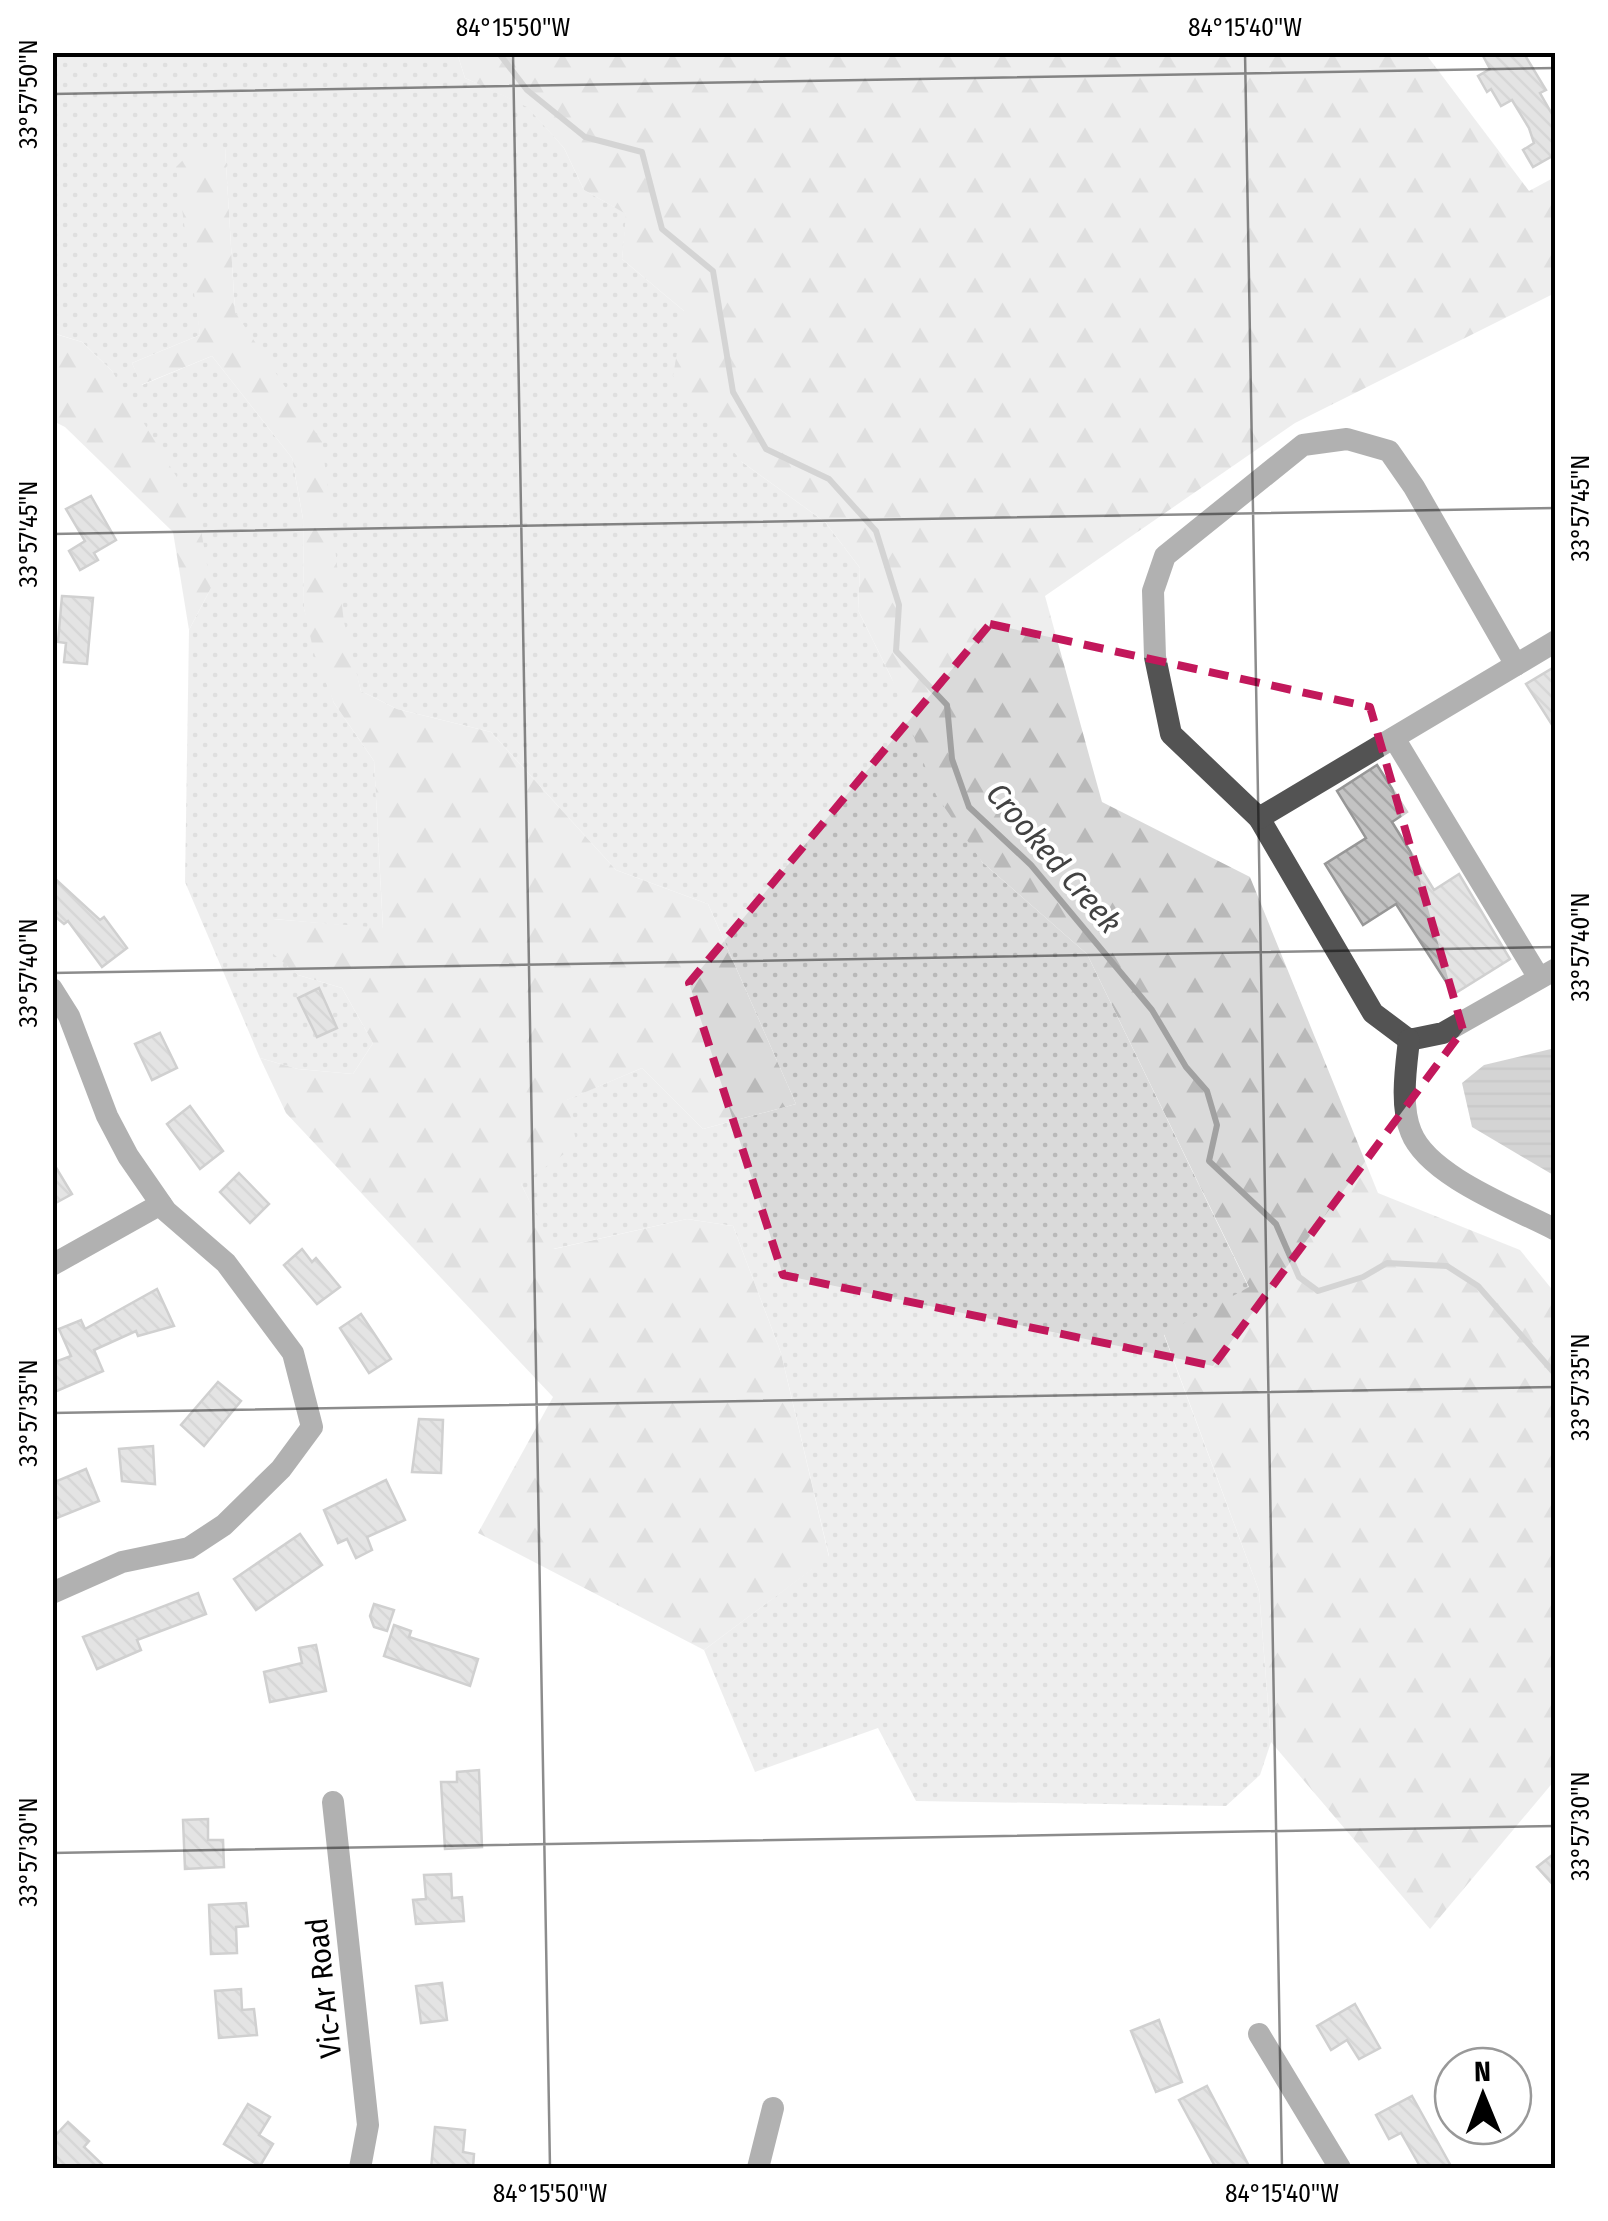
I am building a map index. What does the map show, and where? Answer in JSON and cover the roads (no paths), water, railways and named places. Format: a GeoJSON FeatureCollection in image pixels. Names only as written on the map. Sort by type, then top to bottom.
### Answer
{"type":"FeatureCollection","features":[{"type":"Feature","properties":{"kind":"street"},"geometry":{"type":"LineString","coordinates":[[1394,738],[1547,974],[1443,1033],[1409,1040],[1373,1013],[1259,818],[1171,734],[1156,657],[1153,591],[1164,556],[1303,445],[1347,439],[1389,451],[1414,486],[1516,665]]}},
{"type":"Feature","properties":{"kind":"street"},"geometry":{"type":"LineString","coordinates":[[1259,818],[1556,641]]}},
{"type":"Feature","properties":{"kind":"street"},"geometry":{"type":"LineString","coordinates":[[52,989],[69,1016],[107,1116],[161,1204],[226,1262],[278,1327],[293,1353],[312,1426],[280,1469],[224,1525],[188,1548],[122,1562],[52,1593]]}},
{"type":"Feature","properties":{"kind":"street"},"geometry":{"type":"LineString","coordinates":[[1409,1040],[1406,1077],[1410,1130],[1425,1156],[1556,1230]]}},
{"type":"Feature","properties":{"kind":"street"},"geometry":{"type":"LineString","coordinates":[[52,1264],[161,1204]]}},
{"type":"Feature","properties":{"kind":"street","name":"Vic-Ar Road"},"geometry":{"type":"LineString","coordinates":[[332,1802],[368,2125],[360,2168]]}},
{"type":"Feature","properties":{"kind":"street"},"geometry":{"type":"LineString","coordinates":[[1259,2034],[1340,2168]]}},
{"type":"Feature","properties":{"kind":"street"},"geometry":{"type":"LineString","coordinates":[[758,2168],[773,2108]]}},
{"type":"Feature","properties":{"kind":"waterway","name":"Crooked Creek"},"geometry":{"type":"LineString","coordinates":[[498,52],[527,90],[585,137],[642,152],[662,229],[713,271],[733,392],[766,449],[829,479],[876,531],[899,605],[896,651],[947,705],[952,759],[969,807],[1031,865],[1152,1010],[1186,1067],[1207,1091],[1217,1125],[1209,1161],[1276,1224],[1299,1277],[1318,1291],[1363,1277],[1387,1263],[1447,1266],[1478,1286],[1556,1375]]}}]}
